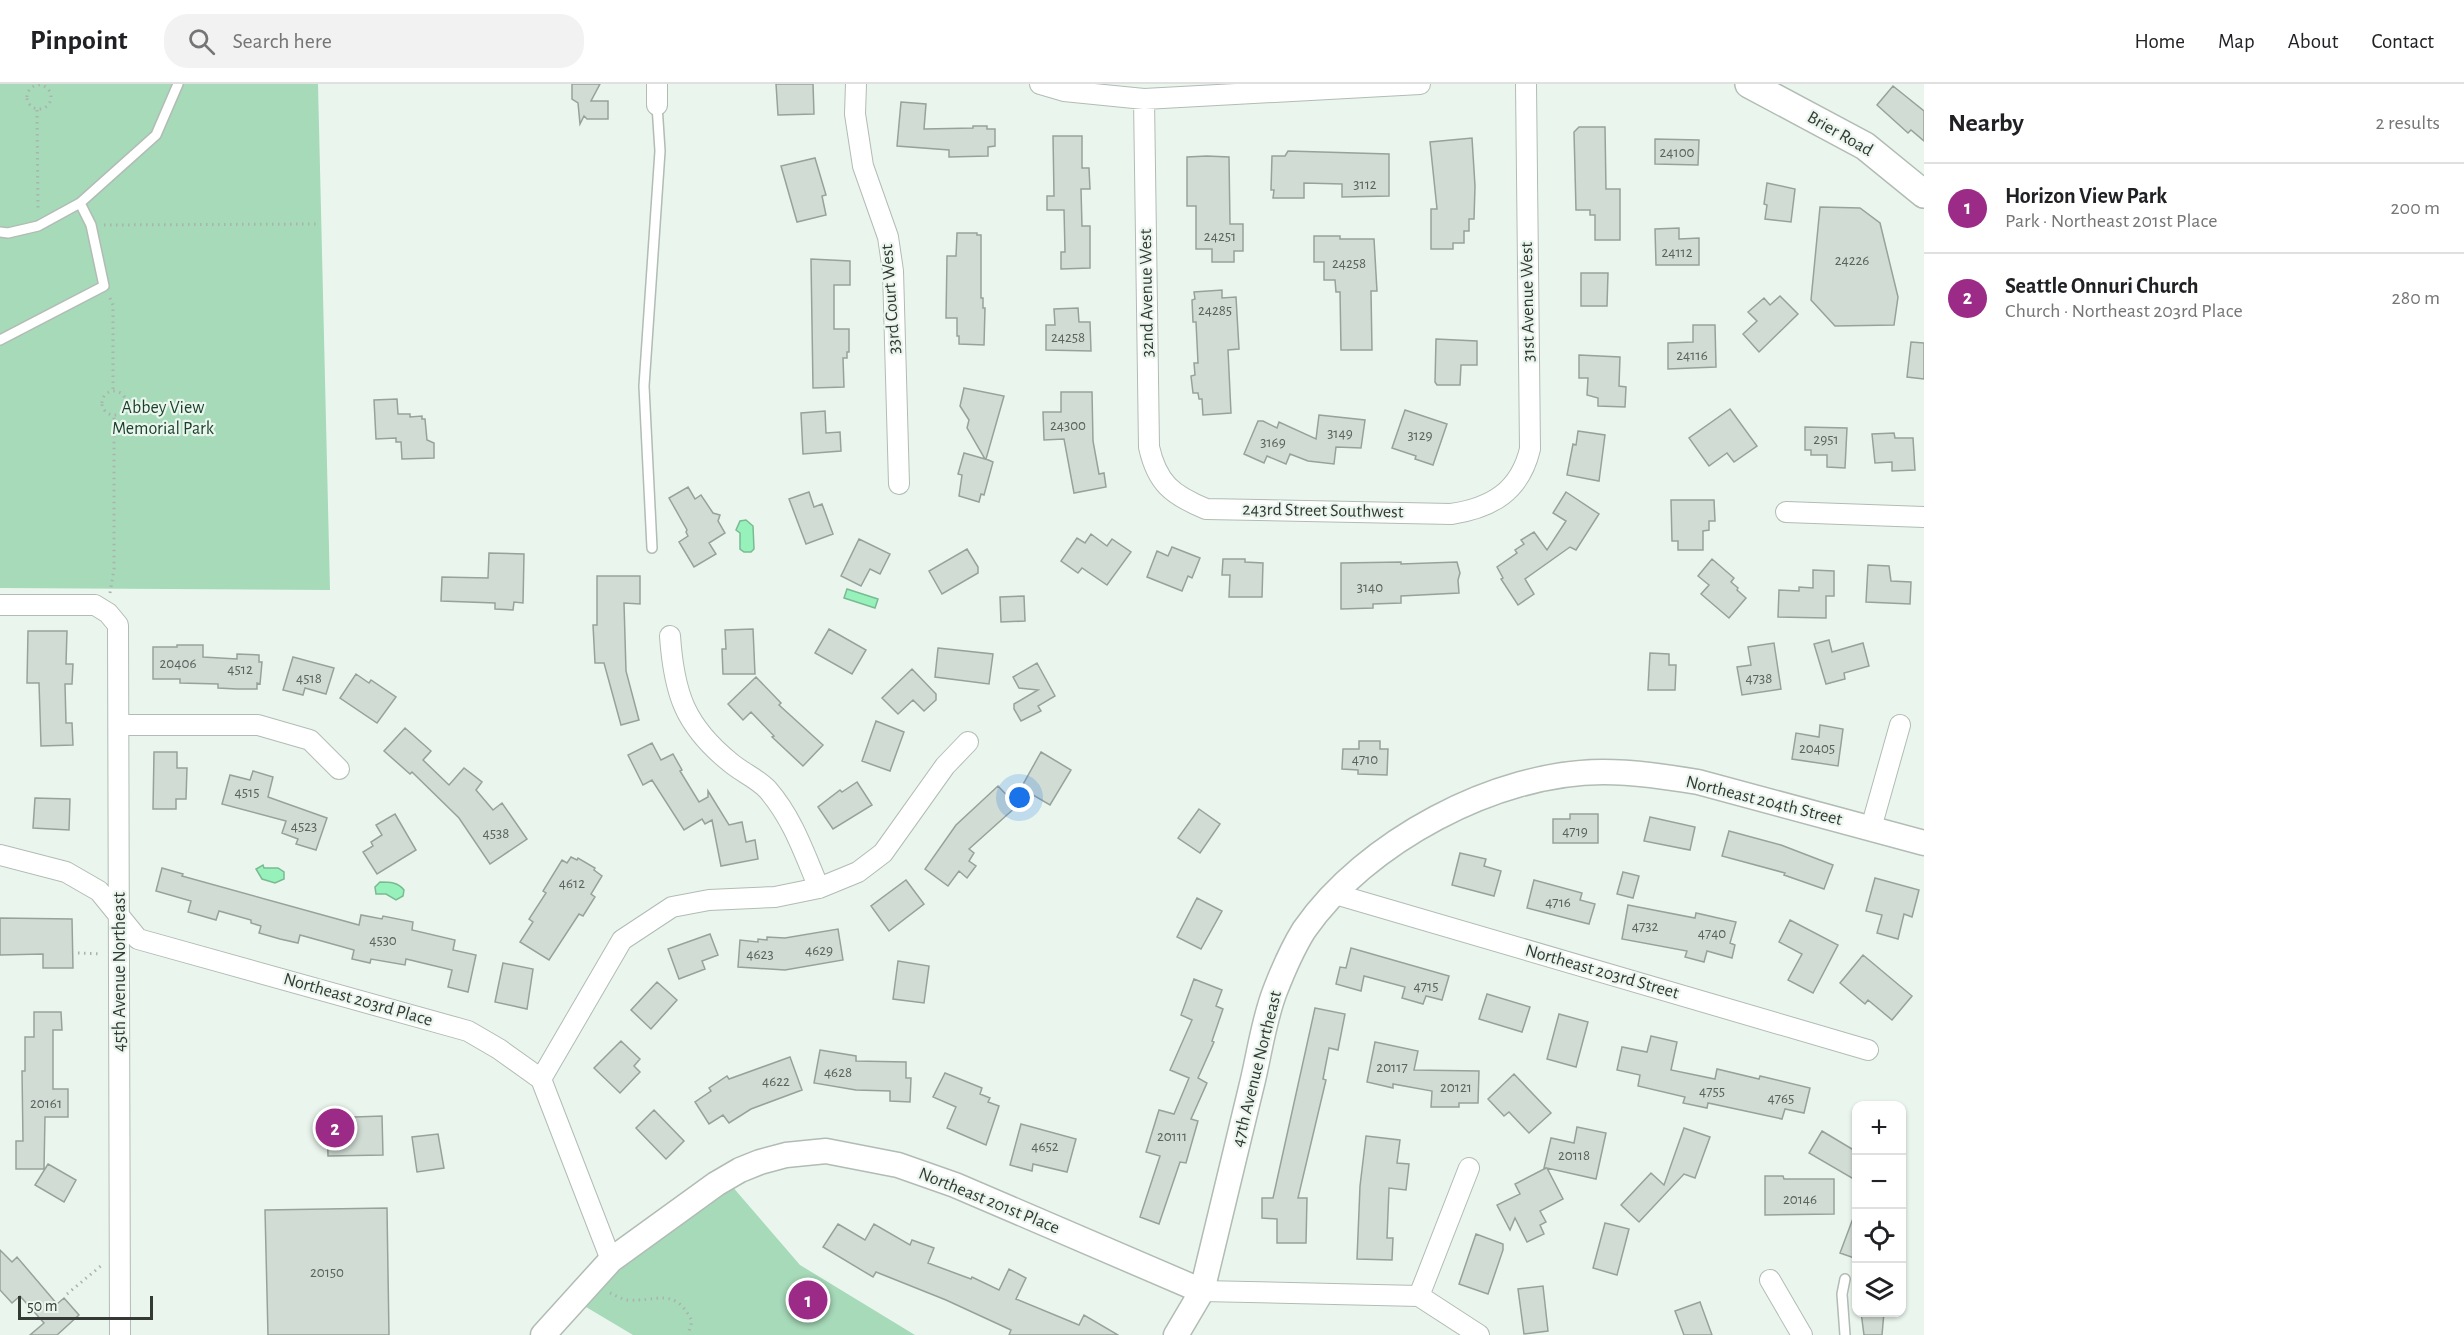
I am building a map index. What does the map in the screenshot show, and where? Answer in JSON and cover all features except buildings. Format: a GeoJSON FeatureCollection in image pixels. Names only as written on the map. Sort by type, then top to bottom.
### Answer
{"type":"FeatureCollection","features":[{"type":"Feature","properties":{"kind":"main road","name":"Brier Road"},"geometry":{"type":"LineString","coordinates":[[1749,84],[1865,146],[1924,194]]}},
{"type":"Feature","properties":{"kind":"street"},"geometry":{"type":"LineString","coordinates":[[657,84],[657,105]]}},
{"type":"Feature","properties":{"kind":"street","name":"33rd Court West"},"geometry":{"type":"LineString","coordinates":[[856,84],[855,114],[863,166],[888,237],[893,271],[899,484]]}},
{"type":"Feature","properties":{"kind":"street"},"geometry":{"type":"LineString","coordinates":[[1040,84],[1064,92],[1144,99],[1420,84]]}},
{"type":"Feature","properties":{"kind":"street","name":"31st Avenue West"},"geometry":{"type":"LineString","coordinates":[[1489,504],[1514,484],[1526,467],[1530,449],[1526,84]]}},
{"type":"Feature","properties":{"kind":"street","name":"32nd Avenue West"},"geometry":{"type":"LineString","coordinates":[[1144,99],[1149,447],[1153,465],[1163,484]]}},
{"type":"Feature","properties":{"kind":"street","name":"243rd Street Southwest"},"geometry":{"type":"LineString","coordinates":[[1163,484],[1184,500],[1206,509],[1452,514],[1472,511],[1489,504]]}},
{"type":"Feature","properties":{"kind":"street"},"geometry":{"type":"LineString","coordinates":[[1786,512],[1924,517]]}},
{"type":"Feature","properties":{"kind":"street"},"geometry":{"type":"LineString","coordinates":[[0,605],[95,605],[108,613]]}},
{"type":"Feature","properties":{"kind":"street","name":"45th Avenue Northeast"},"geometry":{"type":"LineString","coordinates":[[108,613],[118,626],[120,725],[120,1335]]}},
{"type":"Feature","properties":{"kind":"street"},"geometry":{"type":"LineString","coordinates":[[670,636],[673,675],[685,708],[705,741],[767,789],[773,797],[791,822],[819,888]]}},
{"type":"Feature","properties":{"kind":"street"},"geometry":{"type":"LineString","coordinates":[[120,725],[258,725],[310,740],[339,769]]}},
{"type":"Feature","properties":{"kind":"street"},"geometry":{"type":"LineString","coordinates":[[1872,828],[1900,725]]}},
{"type":"Feature","properties":{"kind":"street"},"geometry":{"type":"LineString","coordinates":[[611,1260],[541,1079],[622,940],[672,907],[709,900],[775,897],[819,888],[858,872],[883,853],[945,766],[968,742]]}},
{"type":"Feature","properties":{"kind":"street","name":"Northeast 204th Street"},"geometry":{"type":"LineString","coordinates":[[1602,772],[1660,776],[1698,782],[1924,843]]}},
{"type":"Feature","properties":{"kind":"street","name":"47th Avenue Northeast"},"geometry":{"type":"LineString","coordinates":[[1176,1335],[1202,1291],[1274,992],[1304,931],[1335,894],[1376,857],[1441,814],[1502,789],[1547,778],[1602,772]]}},
{"type":"Feature","properties":{"kind":"street","name":"Northeast 203rd Place"},"geometry":{"type":"LineString","coordinates":[[0,855],[66,872],[99,891],[138,939],[468,1031],[499,1049],[541,1079]]}},
{"type":"Feature","properties":{"kind":"street","name":"Northeast 203rd Street"},"geometry":{"type":"LineString","coordinates":[[1335,894],[1868,1050]]}},
{"type":"Feature","properties":{"kind":"street","name":"Northeast 201st Place"},"geometry":{"type":"LineString","coordinates":[[543,1335],[611,1260],[716,1184],[740,1170],[786,1155],[826,1151],[898,1165],[955,1185],[1202,1291],[1419,1296]]}},
{"type":"Feature","properties":{"kind":"street"},"geometry":{"type":"LineString","coordinates":[[1469,1168],[1419,1296],[1479,1335]]}},
{"type":"Feature","properties":{"kind":"street"},"geometry":{"type":"LineString","coordinates":[[1770,1280],[1802,1335]]}},
{"type":"Feature","properties":{"kind":"lane"},"geometry":{"type":"LineString","coordinates":[[0,232],[38,226],[80,203],[156,135],[178,84]]}},
{"type":"Feature","properties":{"kind":"lane"},"geometry":{"type":"LineString","coordinates":[[652,548],[644,386],[660,151],[657,105]]}},
{"type":"Feature","properties":{"kind":"lane"},"geometry":{"type":"LineString","coordinates":[[0,340],[104,286],[91,225],[80,203]]}},
{"type":"Feature","properties":{"kind":"lane"},"geometry":{"type":"LineString","coordinates":[[1845,1279],[1842,1294],[1845,1335]]}},
{"type":"Feature","properties":{"kind":"path"},"geometry":{"type":"LineString","coordinates":[[34,86],[42,86],[49,90],[51,102],[45,108],[38,110],[30,106],[27,95],[34,86]]}},
{"type":"Feature","properties":{"kind":"path"},"geometry":{"type":"LineString","coordinates":[[38,110],[38,226]]}},
{"type":"Feature","properties":{"kind":"path"},"geometry":{"type":"LineString","coordinates":[[91,225],[317,224]]}},
{"type":"Feature","properties":{"kind":"path"},"geometry":{"type":"LineString","coordinates":[[104,286],[113,305],[113,391]]}},
{"type":"Feature","properties":{"kind":"path"},"geometry":{"type":"LineString","coordinates":[[113,391],[123,395],[126,403],[124,410],[114,416],[106,413],[101,401],[105,394],[113,391]]}},
{"type":"Feature","properties":{"kind":"path"},"geometry":{"type":"LineString","coordinates":[[108,613],[114,569],[114,416]]}},
{"type":"Feature","properties":{"kind":"path"},"geometry":{"type":"LineString","coordinates":[[67,1294],[121,1252]]}},
{"type":"Feature","properties":{"kind":"path"},"geometry":{"type":"LineString","coordinates":[[605,1291],[626,1300],[659,1297],[673,1299],[684,1306],[692,1321],[688,1335]]}},
{"type":"Feature","properties":{"kind":"green space","name":"Abbey View Memorial Park"},"geometry":{"type":"Polygon","coordinates":[[[0,84],[318,84],[330,590],[0,588],[0,84]]]}},
{"type":"Feature","properties":{"kind":"green space"},"geometry":{"type":"Polygon","coordinates":[[[731,1185],[800,1265],[915,1335],[633,1335],[581,1304],[635,1241],[731,1185]]]}},
{"type":"Feature","properties":{"kind":"shaded area"},"geometry":{"type":"Polygon","coordinates":[[[746,520],[753,526],[754,549],[751,552],[744,552],[740,549],[740,533],[736,530],[740,521],[746,520]]]}},
{"type":"Feature","properties":{"kind":"shaded area"},"geometry":{"type":"Polygon","coordinates":[[[847,589],[878,599],[875,608],[844,598],[847,589]]]}},
{"type":"Feature","properties":{"kind":"shaded area"},"geometry":{"type":"Polygon","coordinates":[[[263,865],[264,868],[278,868],[284,872],[284,879],[275,883],[262,879],[256,869],[263,865]]]}},
{"type":"Feature","properties":{"kind":"shaded area"},"geometry":{"type":"Polygon","coordinates":[[[380,882],[399,885],[404,890],[403,896],[396,900],[386,894],[376,894],[375,887],[380,882]]]}},
{"type":"Feature","properties":{"kind":"place","name":"Seattle Onnuri Church"},"geometry":{"type":"Point","coordinates":[335,1128]}},
{"type":"Feature","properties":{"kind":"place","name":"Horizon View Park"},"geometry":{"type":"Point","coordinates":[808,1300]}}]}
